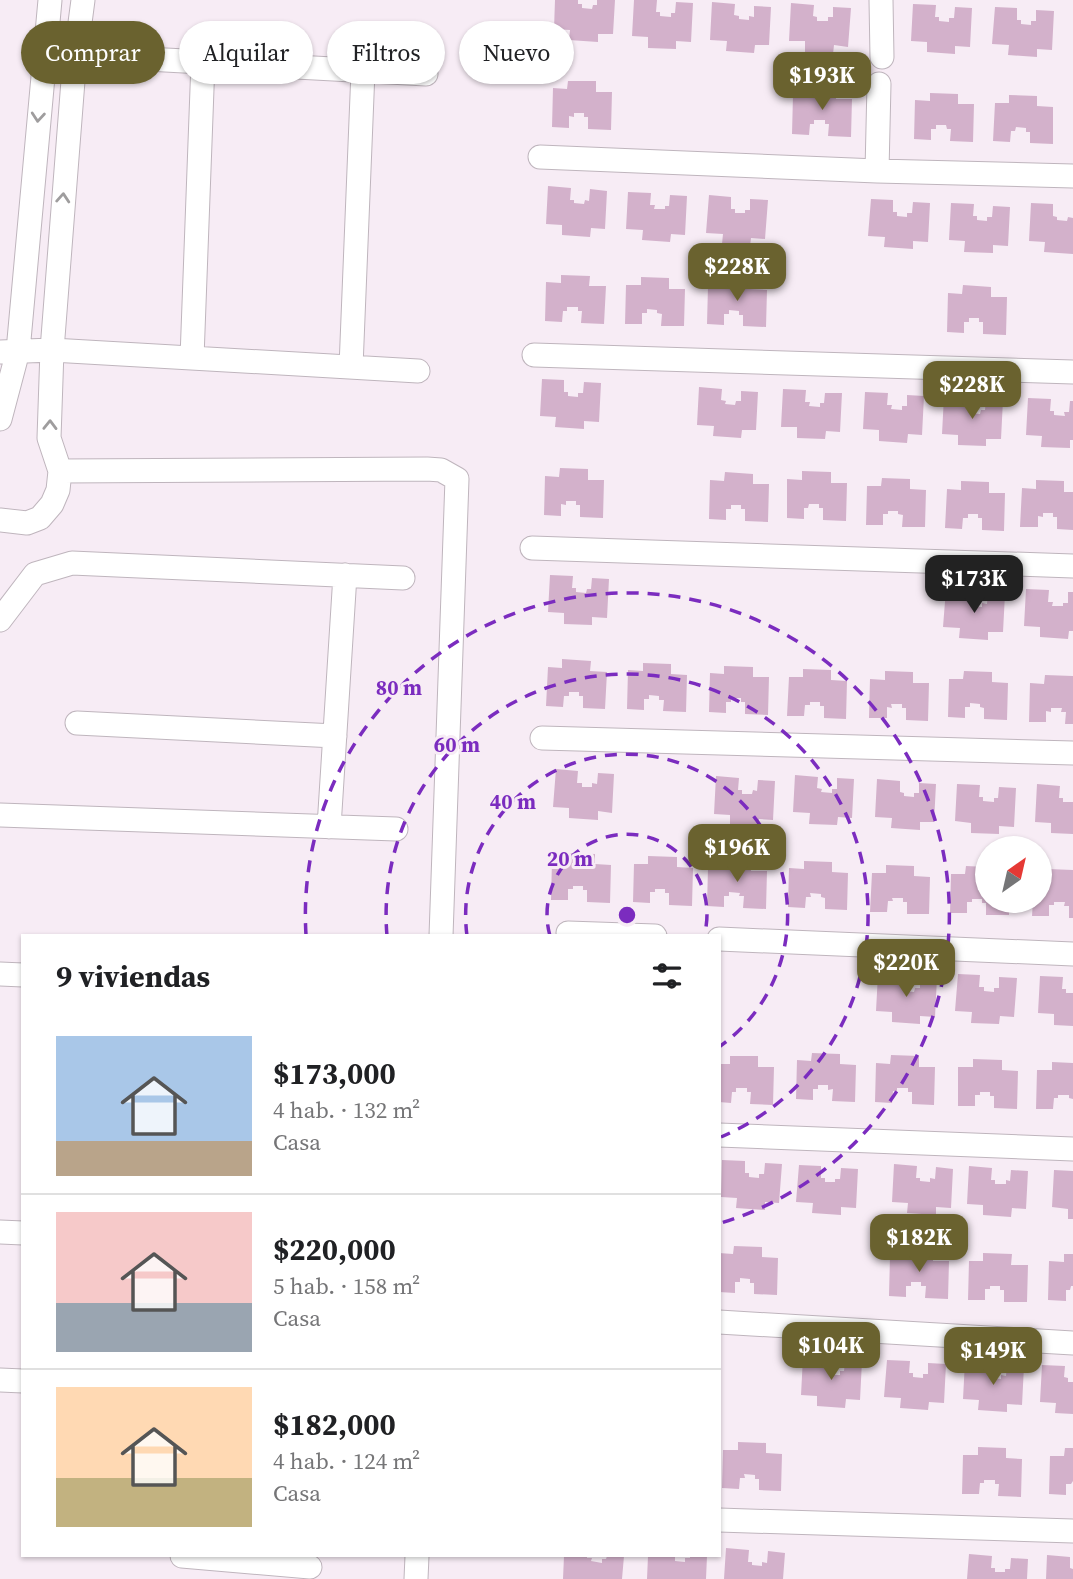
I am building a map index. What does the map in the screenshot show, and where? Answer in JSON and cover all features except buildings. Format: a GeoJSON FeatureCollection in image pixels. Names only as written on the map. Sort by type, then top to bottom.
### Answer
{"type":"FeatureCollection","features":[{"type":"Feature","properties":{"kind":"street"},"geometry":{"type":"LineString","coordinates":[[0,419],[50,0]]}},
{"type":"Feature","properties":{"kind":"street"},"geometry":{"type":"LineString","coordinates":[[0,520],[27,523],[40,518],[52,504],[58,490],[60,471],[50,438],[51,350],[74,68],[83,0]]}},
{"type":"Feature","properties":{"kind":"street"},"geometry":{"type":"LineString","coordinates":[[881,0],[882,57]]}},
{"type":"Feature","properties":{"kind":"street"},"geometry":{"type":"LineString","coordinates":[[192,358],[202,84]]}},
{"type":"Feature","properties":{"kind":"street"},"geometry":{"type":"LineString","coordinates":[[351,367],[362,84]]}},
{"type":"Feature","properties":{"kind":"street"},"geometry":{"type":"LineString","coordinates":[[877,171],[879,84]]}},
{"type":"Feature","properties":{"kind":"street"},"geometry":{"type":"LineString","coordinates":[[540,158],[1073,176]]}},
{"type":"Feature","properties":{"kind":"street"},"geometry":{"type":"LineString","coordinates":[[9,352],[51,350],[418,371]]}},
{"type":"Feature","properties":{"kind":"street"},"geometry":{"type":"LineString","coordinates":[[534,355],[1073,372]]}},
{"type":"Feature","properties":{"kind":"street"},"geometry":{"type":"LineString","coordinates":[[60,471],[427,469],[442,470],[457,479],[441,934]]}},
{"type":"Feature","properties":{"kind":"street"},"geometry":{"type":"LineString","coordinates":[[532,548],[1073,566]]}},
{"type":"Feature","properties":{"kind":"street"},"geometry":{"type":"LineString","coordinates":[[0,620],[35,574],[72,564],[403,578]]}},
{"type":"Feature","properties":{"kind":"street"},"geometry":{"type":"LineString","coordinates":[[329,827],[345,575]]}},
{"type":"Feature","properties":{"kind":"street"},"geometry":{"type":"LineString","coordinates":[[77,723],[335,736]]}},
{"type":"Feature","properties":{"kind":"street"},"geometry":{"type":"LineString","coordinates":[[541,737],[1073,753]]}},
{"type":"Feature","properties":{"kind":"street"},"geometry":{"type":"LineString","coordinates":[[0,816],[396,830]]}},
{"type":"Feature","properties":{"kind":"street"},"geometry":{"type":"LineString","coordinates":[[568,933],[597,934]]}},
{"type":"Feature","properties":{"kind":"street"},"geometry":{"type":"LineString","coordinates":[[721,939],[1073,954]]}},
{"type":"Feature","properties":{"kind":"street"},"geometry":{"type":"LineString","coordinates":[[0,974],[21,975]]}},
{"type":"Feature","properties":{"kind":"street"},"geometry":{"type":"LineString","coordinates":[[721,1135],[1073,1149]]}},
{"type":"Feature","properties":{"kind":"street"},"geometry":{"type":"LineString","coordinates":[[0,1232],[21,1233]]}},
{"type":"Feature","properties":{"kind":"street"},"geometry":{"type":"LineString","coordinates":[[721,1322],[1073,1343]]}},
{"type":"Feature","properties":{"kind":"street"},"geometry":{"type":"LineString","coordinates":[[0,1380],[21,1381]]}},
{"type":"Feature","properties":{"kind":"street"},"geometry":{"type":"LineString","coordinates":[[721,1520],[1073,1531]]}},
{"type":"Feature","properties":{"kind":"street"},"geometry":{"type":"LineString","coordinates":[[194,1557],[310,1567]]}},
{"type":"Feature","properties":{"kind":"street"},"geometry":{"type":"LineString","coordinates":[[416,1579],[417,1557]]}}]}
